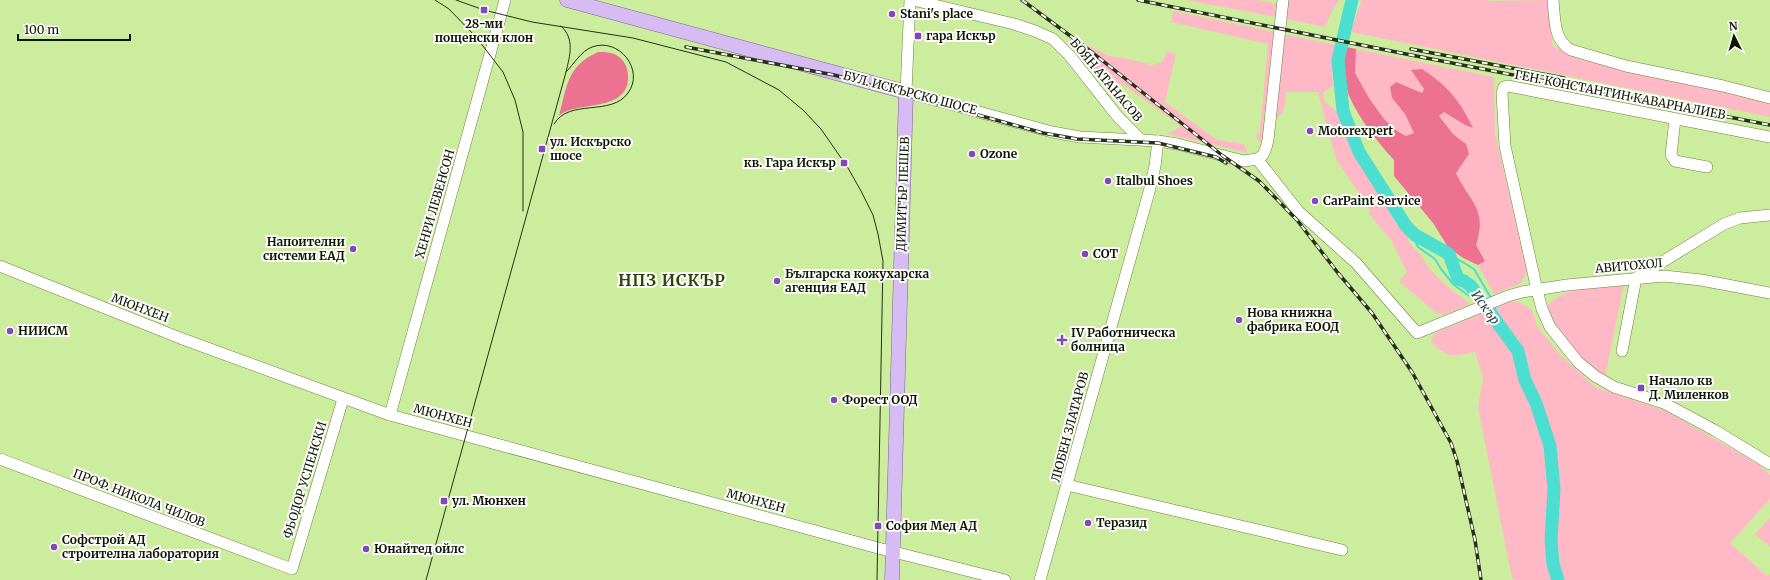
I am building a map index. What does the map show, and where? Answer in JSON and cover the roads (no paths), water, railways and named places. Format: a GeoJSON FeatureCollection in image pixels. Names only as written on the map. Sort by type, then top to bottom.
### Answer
{"type":"FeatureCollection","features":[{"type":"Feature","properties":{"kind":"main road","name":"БУЛ. ИСКЪРСКО ШОСЕ"},"geometry":{"type":"LineString","coordinates":[[567,0],[603,5],[906,92]]}},
{"type":"Feature","properties":{"kind":"main road","name":"ДИМИТЪР ПЕШЕВ"},"geometry":{"type":"LineString","coordinates":[[892,580],[906,92]]}},
{"type":"Feature","properties":{"kind":"street","name":"ХЕНРИ ЛЕВЕНСОН"},"geometry":{"type":"LineString","coordinates":[[390,415],[505,0]]}},
{"type":"Feature","properties":{"kind":"street","name":"ДИМИТЪР ПЕШЕВ"},"geometry":{"type":"LineString","coordinates":[[906,92],[910,0]]}},
{"type":"Feature","properties":{"kind":"street","name":"БОЯН АТАНАСОВ"},"geometry":{"type":"LineString","coordinates":[[913,0],[1014,24],[1053,39],[1070,56],[1118,117],[1140,139]]}},
{"type":"Feature","properties":{"kind":"street"},"geometry":{"type":"LineString","coordinates":[[1257,159],[1262,155],[1268,140],[1283,0]]}},
{"type":"Feature","properties":{"kind":"street"},"geometry":{"type":"LineString","coordinates":[[1552,0],[1559,40],[1564,46],[1571,50],[1626,66],[1723,86],[1770,98]]}},
{"type":"Feature","properties":{"kind":"street","name":"ГЕН. КОНСТАНТИН КАВАРНАЛИЕВ"},"geometry":{"type":"LineString","coordinates":[[1537,290],[1505,146],[1502,98],[1504,87],[1508,86],[1770,137]]}},
{"type":"Feature","properties":{"kind":"street","name":"БУЛ. ИСКЪРСКО ШОСЕ"},"geometry":{"type":"LineString","coordinates":[[906,92],[1052,132],[1080,138],[1140,139],[1158,141],[1177,144],[1244,161],[1257,159]]}},
{"type":"Feature","properties":{"kind":"street"},"geometry":{"type":"LineString","coordinates":[[1675,119],[1670,155],[1675,161],[1707,167]]}},
{"type":"Feature","properties":{"kind":"street","name":"ЛЮБЕН ЗЛАТАРОВ"},"geometry":{"type":"LineString","coordinates":[[1040,580],[1150,192],[1158,141]]}},
{"type":"Feature","properties":{"kind":"street","name":"АВИТОХОЛ"},"geometry":{"type":"LineString","coordinates":[[1257,159],[1298,211],[1356,263],[1417,333],[1508,296],[1537,290],[1652,276],[1677,276],[1730,284],[1770,293]]}},
{"type":"Feature","properties":{"kind":"street"},"geometry":{"type":"LineString","coordinates":[[1622,351],[1636,278],[1724,224],[1740,218],[1770,215]]}},
{"type":"Feature","properties":{"kind":"street","name":"МЮНХЕН"},"geometry":{"type":"LineString","coordinates":[[0,266],[180,338],[390,415],[893,552]]}},
{"type":"Feature","properties":{"kind":"street"},"geometry":{"type":"LineString","coordinates":[[1537,290],[1542,309],[1550,327],[1578,362],[1595,376],[1614,387],[1664,403],[1770,464]]}},
{"type":"Feature","properties":{"kind":"street","name":"ФЬОДОР УСПЕНСКИ"},"geometry":{"type":"LineString","coordinates":[[292,569],[343,399]]}},
{"type":"Feature","properties":{"kind":"street","name":"ПРОФ. НИКОЛА ЧИЛОВ"},"geometry":{"type":"LineString","coordinates":[[0,459],[292,569]]}},
{"type":"Feature","properties":{"kind":"street"},"geometry":{"type":"LineString","coordinates":[[1067,485],[1342,550]]}},
{"type":"Feature","properties":{"kind":"street"},"geometry":{"type":"LineString","coordinates":[[893,552],[1005,580]]}},
{"type":"Feature","properties":{"kind":"waterway","name":"Искър"},"geometry":{"type":"LineString","coordinates":[[1352,0],[1338,60],[1343,111],[1359,152],[1406,226],[1415,235],[1449,254],[1458,279],[1471,286],[1518,351],[1525,380],[1536,403],[1550,446],[1554,489],[1551,541],[1553,564],[1558,580]]}},
{"type":"Feature","properties":{"kind":"waterway"},"geometry":{"type":"LineString","coordinates":[[1409,229],[1418,247],[1435,259],[1454,285],[1479,303]]}},
{"type":"Feature","properties":{"kind":"waterway"},"geometry":{"type":"LineString","coordinates":[[1449,254],[1474,269],[1491,298]]}},
{"type":"Feature","properties":{"kind":"waterway","name":"Искър"},"geometry":{"type":"LineString","coordinates":[[1494,306],[1505,333]]}},
{"type":"Feature","properties":{"kind":"tram line"},"geometry":{"type":"LineString","coordinates":[[435,0],[449,9],[476,37],[503,72],[515,100],[523,132],[523,211]]}},
{"type":"Feature","properties":{"kind":"tram line"},"geometry":{"type":"LineString","coordinates":[[456,0],[484,10],[532,22],[633,38],[726,62],[779,90],[803,110],[821,129],[848,168],[873,215],[883,261],[877,580]]}},
{"type":"Feature","properties":{"kind":"tram line"},"geometry":{"type":"LineString","coordinates":[[426,580],[566,72],[570,53],[570,42],[561,26]]}},
{"type":"Feature","properties":{"kind":"tram line"},"geometry":{"type":"LineString","coordinates":[[554,124],[561,116],[570,112],[611,104],[621,100],[628,93],[632,84],[633,75],[631,66],[626,58],[620,51],[602,45],[588,49],[566,72]]}},
{"type":"Feature","properties":{"kind":"railway"},"geometry":{"type":"LineString","coordinates":[[1022,0],[1084,46],[1223,156],[1259,181],[1297,220],[1338,273],[1372,313],[1412,372],[1451,443],[1457,461],[1475,540],[1481,580]]}},
{"type":"Feature","properties":{"kind":"railway"},"geometry":{"type":"LineString","coordinates":[[1138,0],[1770,125]]}},
{"type":"Feature","properties":{"kind":"railway"},"geometry":{"type":"LineString","coordinates":[[686,47],[834,75],[1043,133],[1077,139],[1158,143],[1216,157],[1226,163]]}},
{"type":"Feature","properties":{"kind":"railway"},"geometry":{"type":"LineString","coordinates":[[1411,49],[1564,78]]}},
{"type":"Feature","properties":{"kind":"place","name":"28-ми пощенски клон"},"geometry":{"type":"Point","coordinates":[484,10]}},
{"type":"Feature","properties":{"kind":"place","name":"Stani's place"},"geometry":{"type":"Point","coordinates":[892,14]}},
{"type":"Feature","properties":{"kind":"place","name":"гара Искър"},"geometry":{"type":"Point","coordinates":[918,36]}},
{"type":"Feature","properties":{"kind":"place","name":"Motorexpert"},"geometry":{"type":"Point","coordinates":[1310,131]}},
{"type":"Feature","properties":{"kind":"place","name":"ул. Искърско шосе"},"geometry":{"type":"Point","coordinates":[542,149]}},
{"type":"Feature","properties":{"kind":"place","name":"Ozone"},"geometry":{"type":"Point","coordinates":[972,154]}},
{"type":"Feature","properties":{"kind":"place","name":"кв. Гара Искър"},"geometry":{"type":"Point","coordinates":[844,163]}},
{"type":"Feature","properties":{"kind":"place","name":"Italbul Shoes"},"geometry":{"type":"Point","coordinates":[1108,181]}},
{"type":"Feature","properties":{"kind":"place","name":"CarPaint Service"},"geometry":{"type":"Point","coordinates":[1315,201]}},
{"type":"Feature","properties":{"kind":"place","name":"Напоителни системи ЕАД"},"geometry":{"type":"Point","coordinates":[353,249]}},
{"type":"Feature","properties":{"kind":"place","name":"СОТ"},"geometry":{"type":"Point","coordinates":[1085,254]}},
{"type":"Feature","properties":{"kind":"place","name":"Българска кожухарска агенция ЕАД"},"geometry":{"type":"Point","coordinates":[777,281]}},
{"type":"Feature","properties":{"kind":"place","name":"Нова книжна фабрика ЕООД"},"geometry":{"type":"Point","coordinates":[1239,320]}},
{"type":"Feature","properties":{"kind":"place","name":"НИИСМ"},"geometry":{"type":"Point","coordinates":[10,331]}},
{"type":"Feature","properties":{"kind":"place","name":"IV Работническа болница"},"geometry":{"type":"Point","coordinates":[1062,340]}},
{"type":"Feature","properties":{"kind":"place","name":"Начало кв Д. Миленков"},"geometry":{"type":"Point","coordinates":[1641,388]}},
{"type":"Feature","properties":{"kind":"place","name":"Форест ООД"},"geometry":{"type":"Point","coordinates":[834,400]}},
{"type":"Feature","properties":{"kind":"place","name":"ул. Мюнхен"},"geometry":{"type":"Point","coordinates":[444,501]}},
{"type":"Feature","properties":{"kind":"place","name":"Теразид"},"geometry":{"type":"Point","coordinates":[1088,523]}},
{"type":"Feature","properties":{"kind":"place","name":"София Мед АД"},"geometry":{"type":"Point","coordinates":[878,526]}},
{"type":"Feature","properties":{"kind":"place","name":"Софстрой АД строителна лаборатория"},"geometry":{"type":"Point","coordinates":[54,547]}},
{"type":"Feature","properties":{"kind":"place","name":"Юнайтед ойлс"},"geometry":{"type":"Point","coordinates":[366,549]}},
{"type":"Feature","properties":{"kind":"district","name":"НПЗ ИСКЪР"},"geometry":{"type":"Point","coordinates":[672,280]}}]}
